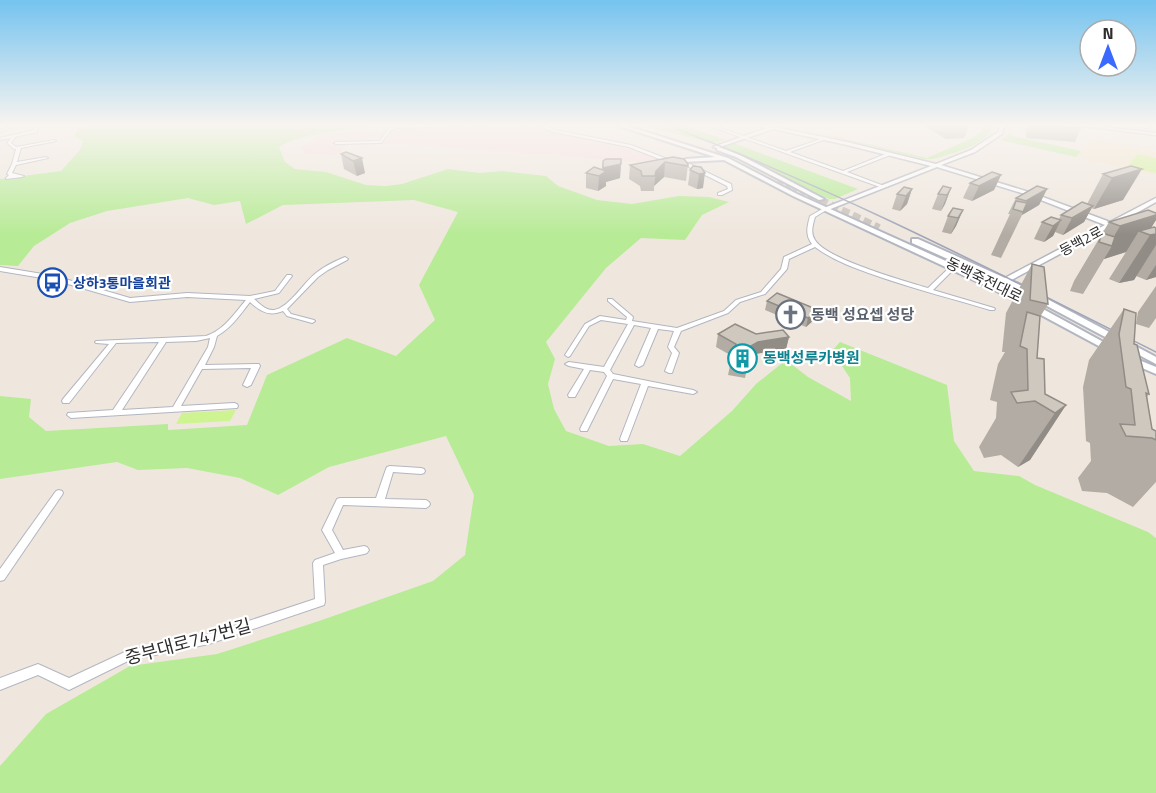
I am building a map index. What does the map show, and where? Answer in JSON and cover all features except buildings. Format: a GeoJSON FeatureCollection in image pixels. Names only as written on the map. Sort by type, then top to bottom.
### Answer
{"type":"FeatureCollection","features":[{"type":"Feature","properties":{"kind":"main road"},"geometry":{"type":"LineString","coordinates":[[730,161],[795,195],[864,219],[1006,281],[1156,362]]}},
{"type":"Feature","properties":{"kind":"main road"},"geometry":{"type":"LineString","coordinates":[[735,161],[781,181],[742,161]]}},
{"type":"Feature","properties":{"kind":"main road"},"geometry":{"type":"LineString","coordinates":[[747,161],[852,220],[1042,310],[1156,370]]}},
{"type":"Feature","properties":{"kind":"main road"},"geometry":{"type":"LineString","coordinates":[[795,195],[805,197],[809,194]]}},
{"type":"Feature","properties":{"kind":"main road"},"geometry":{"type":"LineString","coordinates":[[852,220],[848,218],[849,216],[864,219]]}},
{"type":"Feature","properties":{"kind":"main road","name":"동백죽전대로"},"geometry":{"type":"LineString","coordinates":[[1156,362],[984,274],[877,229],[979,276],[1156,370]]}},
{"type":"Feature","properties":{"kind":"street"},"geometry":{"type":"LineString","coordinates":[[13,174],[9,174],[15,161]]}},
{"type":"Feature","properties":{"kind":"street"},"geometry":{"type":"LineString","coordinates":[[14,164],[30,161]]}},
{"type":"Feature","properties":{"kind":"street"},"geometry":{"type":"LineString","coordinates":[[675,161],[729,185],[730,190],[720,194]]}},
{"type":"Feature","properties":{"kind":"street"},"geometry":{"type":"LineString","coordinates":[[659,165],[686,161]]}},
{"type":"Feature","properties":{"kind":"street"},"geometry":{"type":"LineString","coordinates":[[811,161],[882,186]]}},
{"type":"Feature","properties":{"kind":"street"},"geometry":{"type":"LineString","coordinates":[[842,172],[871,161]]}},
{"type":"Feature","properties":{"kind":"street"},"geometry":{"type":"LineString","coordinates":[[914,161],[1022,193],[1125,231]]}},
{"type":"Feature","properties":{"kind":"street"},"geometry":{"type":"LineString","coordinates":[[944,161],[829,207],[813,216],[810,238],[815,245],[838,260],[992,309]]}},
{"type":"Feature","properties":{"kind":"street","name":"동백2로"},"geometry":{"type":"LineString","coordinates":[[1006,281],[1156,201]]}},
{"type":"Feature","properties":{"kind":"street"},"geometry":{"type":"LineString","coordinates":[[1135,212],[1145,215]]}},
{"type":"Feature","properties":{"kind":"street"},"geometry":{"type":"LineString","coordinates":[[568,355],[586,326],[600,318],[678,330],[726,312],[738,301],[763,293],[784,269],[786,258],[815,245]]}},
{"type":"Feature","properties":{"kind":"street"},"geometry":{"type":"LineString","coordinates":[[250,297],[259,309],[272,312],[285,310],[315,276],[345,259]]}},
{"type":"Feature","properties":{"kind":"street"},"geometry":{"type":"LineString","coordinates":[[930,289],[953,267]]}},
{"type":"Feature","properties":{"kind":"street"},"geometry":{"type":"LineString","coordinates":[[0,269],[56,278],[130,300],[187,296],[250,297],[277,292],[289,276]]}},
{"type":"Feature","properties":{"kind":"street"},"geometry":{"type":"LineString","coordinates":[[98,342],[214,337],[227,329],[250,297]]}},
{"type":"Feature","properties":{"kind":"street"},"geometry":{"type":"LineString","coordinates":[[584,429],[630,323],[630,317],[610,300]]}},
{"type":"Feature","properties":{"kind":"street"},"geometry":{"type":"LineString","coordinates":[[285,310],[289,315],[312,321]]}},
{"type":"Feature","properties":{"kind":"street"},"geometry":{"type":"LineString","coordinates":[[639,365],[655,327]]}},
{"type":"Feature","properties":{"kind":"street"},"geometry":{"type":"LineString","coordinates":[[669,371],[676,353],[671,347],[678,330]]}},
{"type":"Feature","properties":{"kind":"street"},"geometry":{"type":"LineString","coordinates":[[176,409],[214,337]]}},
{"type":"Feature","properties":{"kind":"street"},"geometry":{"type":"LineString","coordinates":[[116,412],[164,340]]}},
{"type":"Feature","properties":{"kind":"street"},"geometry":{"type":"LineString","coordinates":[[66,401],[114,342]]}},
{"type":"Feature","properties":{"kind":"street"},"geometry":{"type":"LineString","coordinates":[[569,364],[693,392]]}},
{"type":"Feature","properties":{"kind":"street"},"geometry":{"type":"LineString","coordinates":[[200,367],[256,366],[247,385]]}},
{"type":"Feature","properties":{"kind":"street"},"geometry":{"type":"LineString","coordinates":[[572,394],[588,367]]}},
{"type":"Feature","properties":{"kind":"street"},"geometry":{"type":"LineString","coordinates":[[624,439],[645,383]]}},
{"type":"Feature","properties":{"kind":"street"},"geometry":{"type":"LineString","coordinates":[[71,415],[234,406]]}},
{"type":"Feature","properties":{"kind":"street"},"geometry":{"type":"LineString","coordinates":[[379,502],[390,469],[421,471]]}},
{"type":"Feature","properties":{"kind":"street"},"geometry":{"type":"LineString","coordinates":[[0,577],[58,493]]}},
{"type":"Feature","properties":{"kind":"street"},"geometry":{"type":"LineString","coordinates":[[342,555],[327,530],[340,501],[426,504]]}},
{"type":"Feature","properties":{"kind":"street","name":"중부대로747번길"},"geometry":{"type":"LineString","coordinates":[[0,684],[38,669],[69,684],[129,655],[209,639],[320,602],[318,563],[364,550]]}},
{"type":"Feature","properties":{"kind":"shaded area"},"geometry":{"type":"Polygon","coordinates":[[[623,161],[675,161],[649,163],[623,161]]]}},
{"type":"Feature","properties":{"kind":"shaded area"},"geometry":{"type":"Polygon","coordinates":[[[1094,161],[1156,161],[1156,175],[1094,161]]]}},
{"type":"Feature","properties":{"kind":"green space"},"geometry":{"type":"Polygon","coordinates":[[[70,161],[285,161],[295,169],[326,172],[366,185],[386,186],[402,184],[448,169],[480,173],[502,171],[546,176],[558,186],[597,200],[632,204],[679,196],[709,197],[729,202],[702,215],[685,240],[641,238],[606,268],[546,342],[555,359],[548,384],[554,409],[566,431],[609,446],[643,444],[680,456],[732,411],[756,384],[786,360],[808,377],[851,401],[850,378],[832,351],[840,342],[947,385],[954,441],[974,471],[1019,476],[1035,485],[1148,532],[1156,538],[1156,793],[0,793],[0,766],[46,714],[130,666],[217,654],[433,581],[465,555],[474,495],[446,436],[329,467],[278,495],[240,478],[187,468],[138,470],[117,462],[0,479],[0,396],[31,399],[29,417],[46,431],[168,424],[168,430],[247,425],[267,375],[347,338],[396,356],[435,320],[419,285],[458,212],[414,200],[283,205],[246,224],[240,201],[214,205],[188,198],[107,211],[70,223],[34,246],[18,266],[0,265],[0,179],[61,171],[70,161]]]}},
{"type":"Feature","properties":{"kind":"green space"},"geometry":{"type":"Polygon","coordinates":[[[752,161],[782,161],[858,189],[835,199],[829,199],[752,161]]]}},
{"type":"Feature","properties":{"kind":"green space"},"geometry":{"type":"Polygon","coordinates":[[[1132,161],[1156,161],[1156,173],[1127,167],[1132,161]]]}},
{"type":"Feature","properties":{"kind":"green space"},"geometry":{"type":"Polygon","coordinates":[[[236,410],[230,421],[176,424],[182,413],[236,410]]]}},
{"type":"Feature","properties":{"kind":"tunnel"},"geometry":{"type":"LineString","coordinates":[[778,181],[797,191]]}},
{"type":"Feature","properties":{"kind":"tunnel"},"geometry":{"type":"LineString","coordinates":[[793,186],[822,202]]}},
{"type":"Feature","properties":{"kind":"tunnel"},"geometry":{"type":"LineString","coordinates":[[820,200],[879,228]]}},
{"type":"Feature","properties":{"kind":"tram line"},"geometry":{"type":"LineString","coordinates":[[756,161],[974,261],[1156,352]]}},
{"type":"Feature","properties":{"kind":"place","name":"상하3통마을회관"},"geometry":{"type":"Point","coordinates":[52,283]}},
{"type":"Feature","properties":{"kind":"place","name":"동백 성요셉 성당"},"geometry":{"type":"Point","coordinates":[790,315]}},
{"type":"Feature","properties":{"kind":"place","name":"동백성루카병원"},"geometry":{"type":"Point","coordinates":[742,358]}}]}
